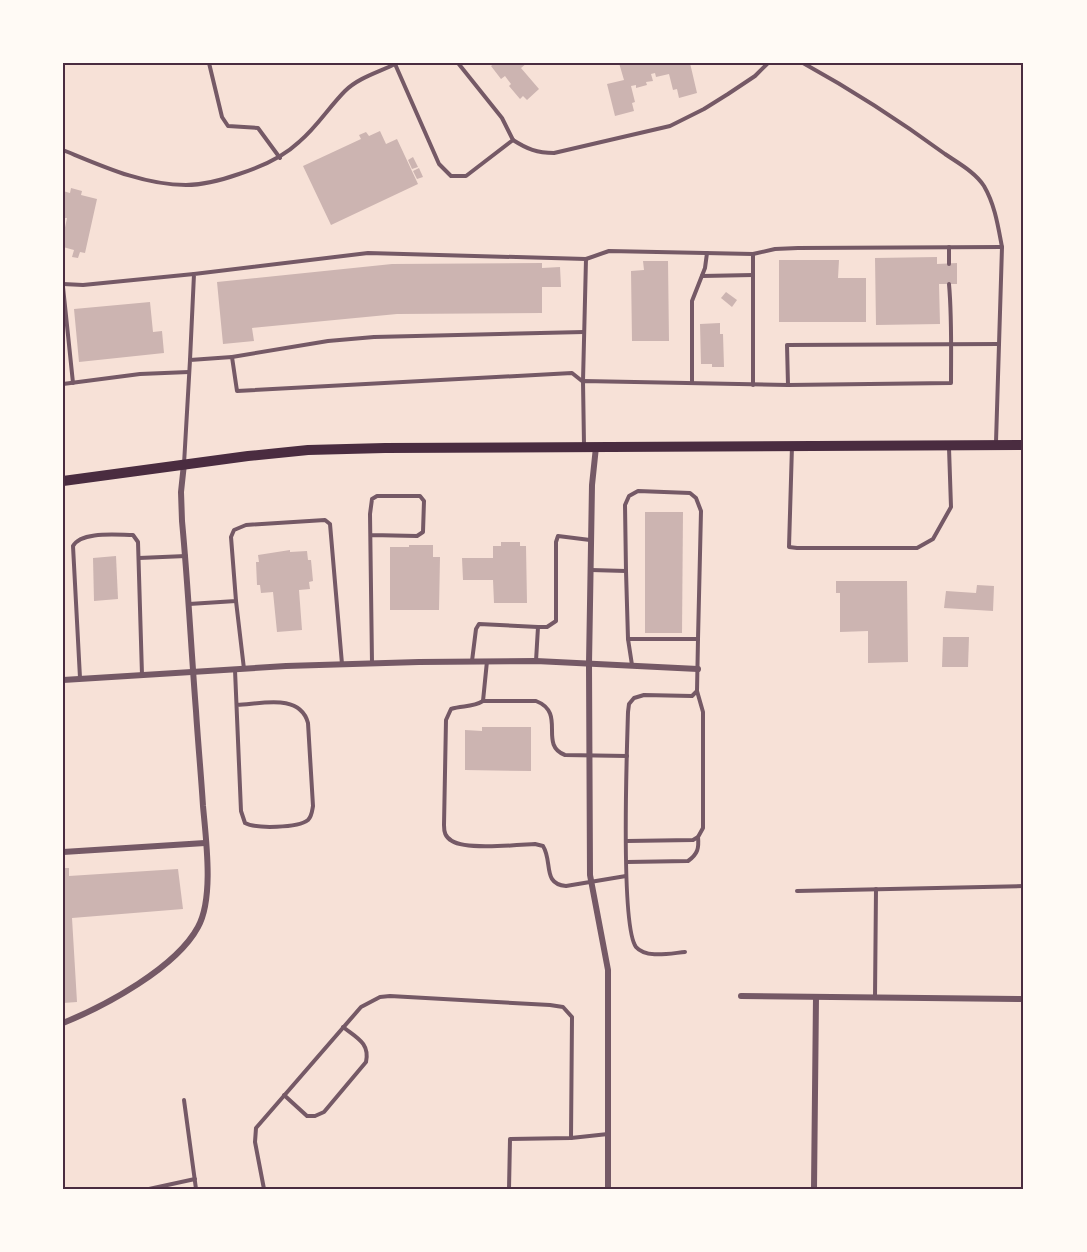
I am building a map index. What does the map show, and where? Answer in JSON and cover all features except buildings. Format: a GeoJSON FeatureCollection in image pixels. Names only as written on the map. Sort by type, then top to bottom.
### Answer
{"type":"FeatureCollection","features":[{"type":"Feature","properties":{"kind":"main road"},"geometry":{"type":"LineString","coordinates":[[63,481],[308,450],[1024,445]]}},
{"type":"Feature","properties":{"kind":"street"},"geometry":{"type":"LineString","coordinates":[[596,447],[592,484],[589,756],[592,882],[608,970],[608,1189]]}},
{"type":"Feature","properties":{"kind":"street"},"geometry":{"type":"LineString","coordinates":[[63,1023],[107,1002],[145,979],[170,959],[191,938],[198,927],[206,903],[205,843],[181,492],[184,464]]}},
{"type":"Feature","properties":{"kind":"street"},"geometry":{"type":"LineString","coordinates":[[63,681],[342,664],[472,661],[536,661],[698,669]]}},
{"type":"Feature","properties":{"kind":"street"},"geometry":{"type":"LineString","coordinates":[[63,852],[205,843]]}},
{"type":"Feature","properties":{"kind":"street"},"geometry":{"type":"LineString","coordinates":[[741,996],[1024,999]]}},
{"type":"Feature","properties":{"kind":"street"},"geometry":{"type":"LineString","coordinates":[[814,1189],[816,997]]}},
{"type":"Feature","properties":{"kind":"lane"},"geometry":{"type":"LineString","coordinates":[[209,63],[222,117],[228,126],[258,128],[280,158]]}},
{"type":"Feature","properties":{"kind":"lane"},"geometry":{"type":"LineString","coordinates":[[458,63],[502,118],[513,140],[539,153],[554,153],[670,126],[728,94],[755,76],[768,63]]}},
{"type":"Feature","properties":{"kind":"lane"},"geometry":{"type":"LineString","coordinates":[[802,63],[911,129],[983,184],[997,219],[1002,247],[996,445]]}},
{"type":"Feature","properties":{"kind":"lane"},"geometry":{"type":"LineString","coordinates":[[63,150],[113,170],[157,182],[186,185],[231,177],[280,158],[308,135],[346,89],[396,64],[439,164],[451,176],[466,176],[513,140]]}},
{"type":"Feature","properties":{"kind":"lane"},"geometry":{"type":"LineString","coordinates":[[949,264],[950,247]]}},
{"type":"Feature","properties":{"kind":"lane"},"geometry":{"type":"LineString","coordinates":[[73,383],[63,286],[194,274],[368,253],[586,260],[609,251],[753,254],[775,249],[798,248],[1002,247]]}},
{"type":"Feature","properties":{"kind":"lane"},"geometry":{"type":"LineString","coordinates":[[692,383],[692,301],[702,276],[707,253]]}},
{"type":"Feature","properties":{"kind":"lane"},"geometry":{"type":"LineString","coordinates":[[753,254],[753,385]]}},
{"type":"Feature","properties":{"kind":"lane"},"geometry":{"type":"LineString","coordinates":[[584,447],[586,260]]}},
{"type":"Feature","properties":{"kind":"lane"},"geometry":{"type":"LineString","coordinates":[[184,464],[194,274]]}},
{"type":"Feature","properties":{"kind":"lane"},"geometry":{"type":"LineString","coordinates":[[702,276],[753,275]]}},
{"type":"Feature","properties":{"kind":"lane"},"geometry":{"type":"LineString","coordinates":[[232,357],[237,391],[572,372],[583,381],[788,386],[951,383],[949,284]]}},
{"type":"Feature","properties":{"kind":"lane"},"geometry":{"type":"LineString","coordinates":[[190,360],[232,357],[328,341],[374,337],[584,332]]}},
{"type":"Feature","properties":{"kind":"lane"},"geometry":{"type":"LineString","coordinates":[[788,386],[787,345],[999,344]]}},
{"type":"Feature","properties":{"kind":"lane"},"geometry":{"type":"LineString","coordinates":[[63,384],[140,374],[189,372]]}},
{"type":"Feature","properties":{"kind":"lane"},"geometry":{"type":"LineString","coordinates":[[792,446],[789,547],[917,548],[933,539],[951,507],[948,445]]}},
{"type":"Feature","properties":{"kind":"lane"},"geometry":{"type":"LineString","coordinates":[[627,841],[693,840],[698,837],[703,828],[703,712],[697,691],[701,511],[696,498],[690,493],[638,491],[629,496],[625,505],[628,639],[632,665]]}},
{"type":"Feature","properties":{"kind":"lane"},"geometry":{"type":"LineString","coordinates":[[371,534],[417,536],[423,532],[424,501],[420,496],[377,496],[372,499],[371,534],[372,663]]}},
{"type":"Feature","properties":{"kind":"lane"},"geometry":{"type":"LineString","coordinates":[[244,669],[231,537],[234,530],[246,525],[325,520],[330,524],[342,664]]}},
{"type":"Feature","properties":{"kind":"lane"},"geometry":{"type":"LineString","coordinates":[[80,679],[73,546],[85,536],[133,535],[138,542],[142,675]]}},
{"type":"Feature","properties":{"kind":"lane"},"geometry":{"type":"LineString","coordinates":[[472,661],[476,629],[480,624],[547,627],[556,621],[556,542],[558,536],[591,540]]}},
{"type":"Feature","properties":{"kind":"lane"},"geometry":{"type":"LineString","coordinates":[[139,558],[186,556]]}},
{"type":"Feature","properties":{"kind":"lane"},"geometry":{"type":"LineString","coordinates":[[591,570],[626,571]]}},
{"type":"Feature","properties":{"kind":"lane"},"geometry":{"type":"LineString","coordinates":[[189,604],[236,602]]}},
{"type":"Feature","properties":{"kind":"lane"},"geometry":{"type":"LineString","coordinates":[[536,661],[538,627]]}},
{"type":"Feature","properties":{"kind":"lane"},"geometry":{"type":"LineString","coordinates":[[628,639],[698,639]]}},
{"type":"Feature","properties":{"kind":"lane"},"geometry":{"type":"LineString","coordinates":[[483,701],[487,661]]}},
{"type":"Feature","properties":{"kind":"lane"},"geometry":{"type":"LineString","coordinates":[[235,670],[241,811],[245,824],[259,827],[296,825],[307,821],[312,815],[313,806],[308,723],[305,714],[294,704],[237,705]]}},
{"type":"Feature","properties":{"kind":"lane"},"geometry":{"type":"LineString","coordinates":[[685,952],[645,953],[637,948],[631,936],[626,876],[628,712],[633,698],[644,695],[692,696],[697,691]]}},
{"type":"Feature","properties":{"kind":"lane"},"geometry":{"type":"LineString","coordinates":[[626,876],[557,885],[549,872],[549,859],[543,846],[454,843],[444,832],[446,720],[451,709],[458,706],[476,705],[483,701],[536,701],[542,704],[552,716],[552,742],[555,749],[565,755],[627,756]]}},
{"type":"Feature","properties":{"kind":"lane"},"geometry":{"type":"LineString","coordinates":[[627,862],[688,861],[699,849],[698,837]]}},
{"type":"Feature","properties":{"kind":"lane"},"geometry":{"type":"LineString","coordinates":[[797,891],[1024,886]]}},
{"type":"Feature","properties":{"kind":"lane"},"geometry":{"type":"LineString","coordinates":[[875,997],[876,889]]}},
{"type":"Feature","properties":{"kind":"lane"},"geometry":{"type":"LineString","coordinates":[[264,1189],[254,1136],[256,1128],[361,1007],[380,997],[539,1004],[563,1008],[572,1017],[573,1023],[571,1138]]}},
{"type":"Feature","properties":{"kind":"lane"},"geometry":{"type":"LineString","coordinates":[[284,1095],[307,1116],[315,1116],[324,1112],[366,1062],[368,1053],[364,1043],[344,1027]]}},
{"type":"Feature","properties":{"kind":"lane"},"geometry":{"type":"LineString","coordinates":[[184,1100],[196,1189]]}},
{"type":"Feature","properties":{"kind":"lane"},"geometry":{"type":"LineString","coordinates":[[509,1189],[510,1139],[571,1138],[608,1134]]}},
{"type":"Feature","properties":{"kind":"lane"},"geometry":{"type":"LineString","coordinates":[[149,1189],[195,1179]]}}]}
